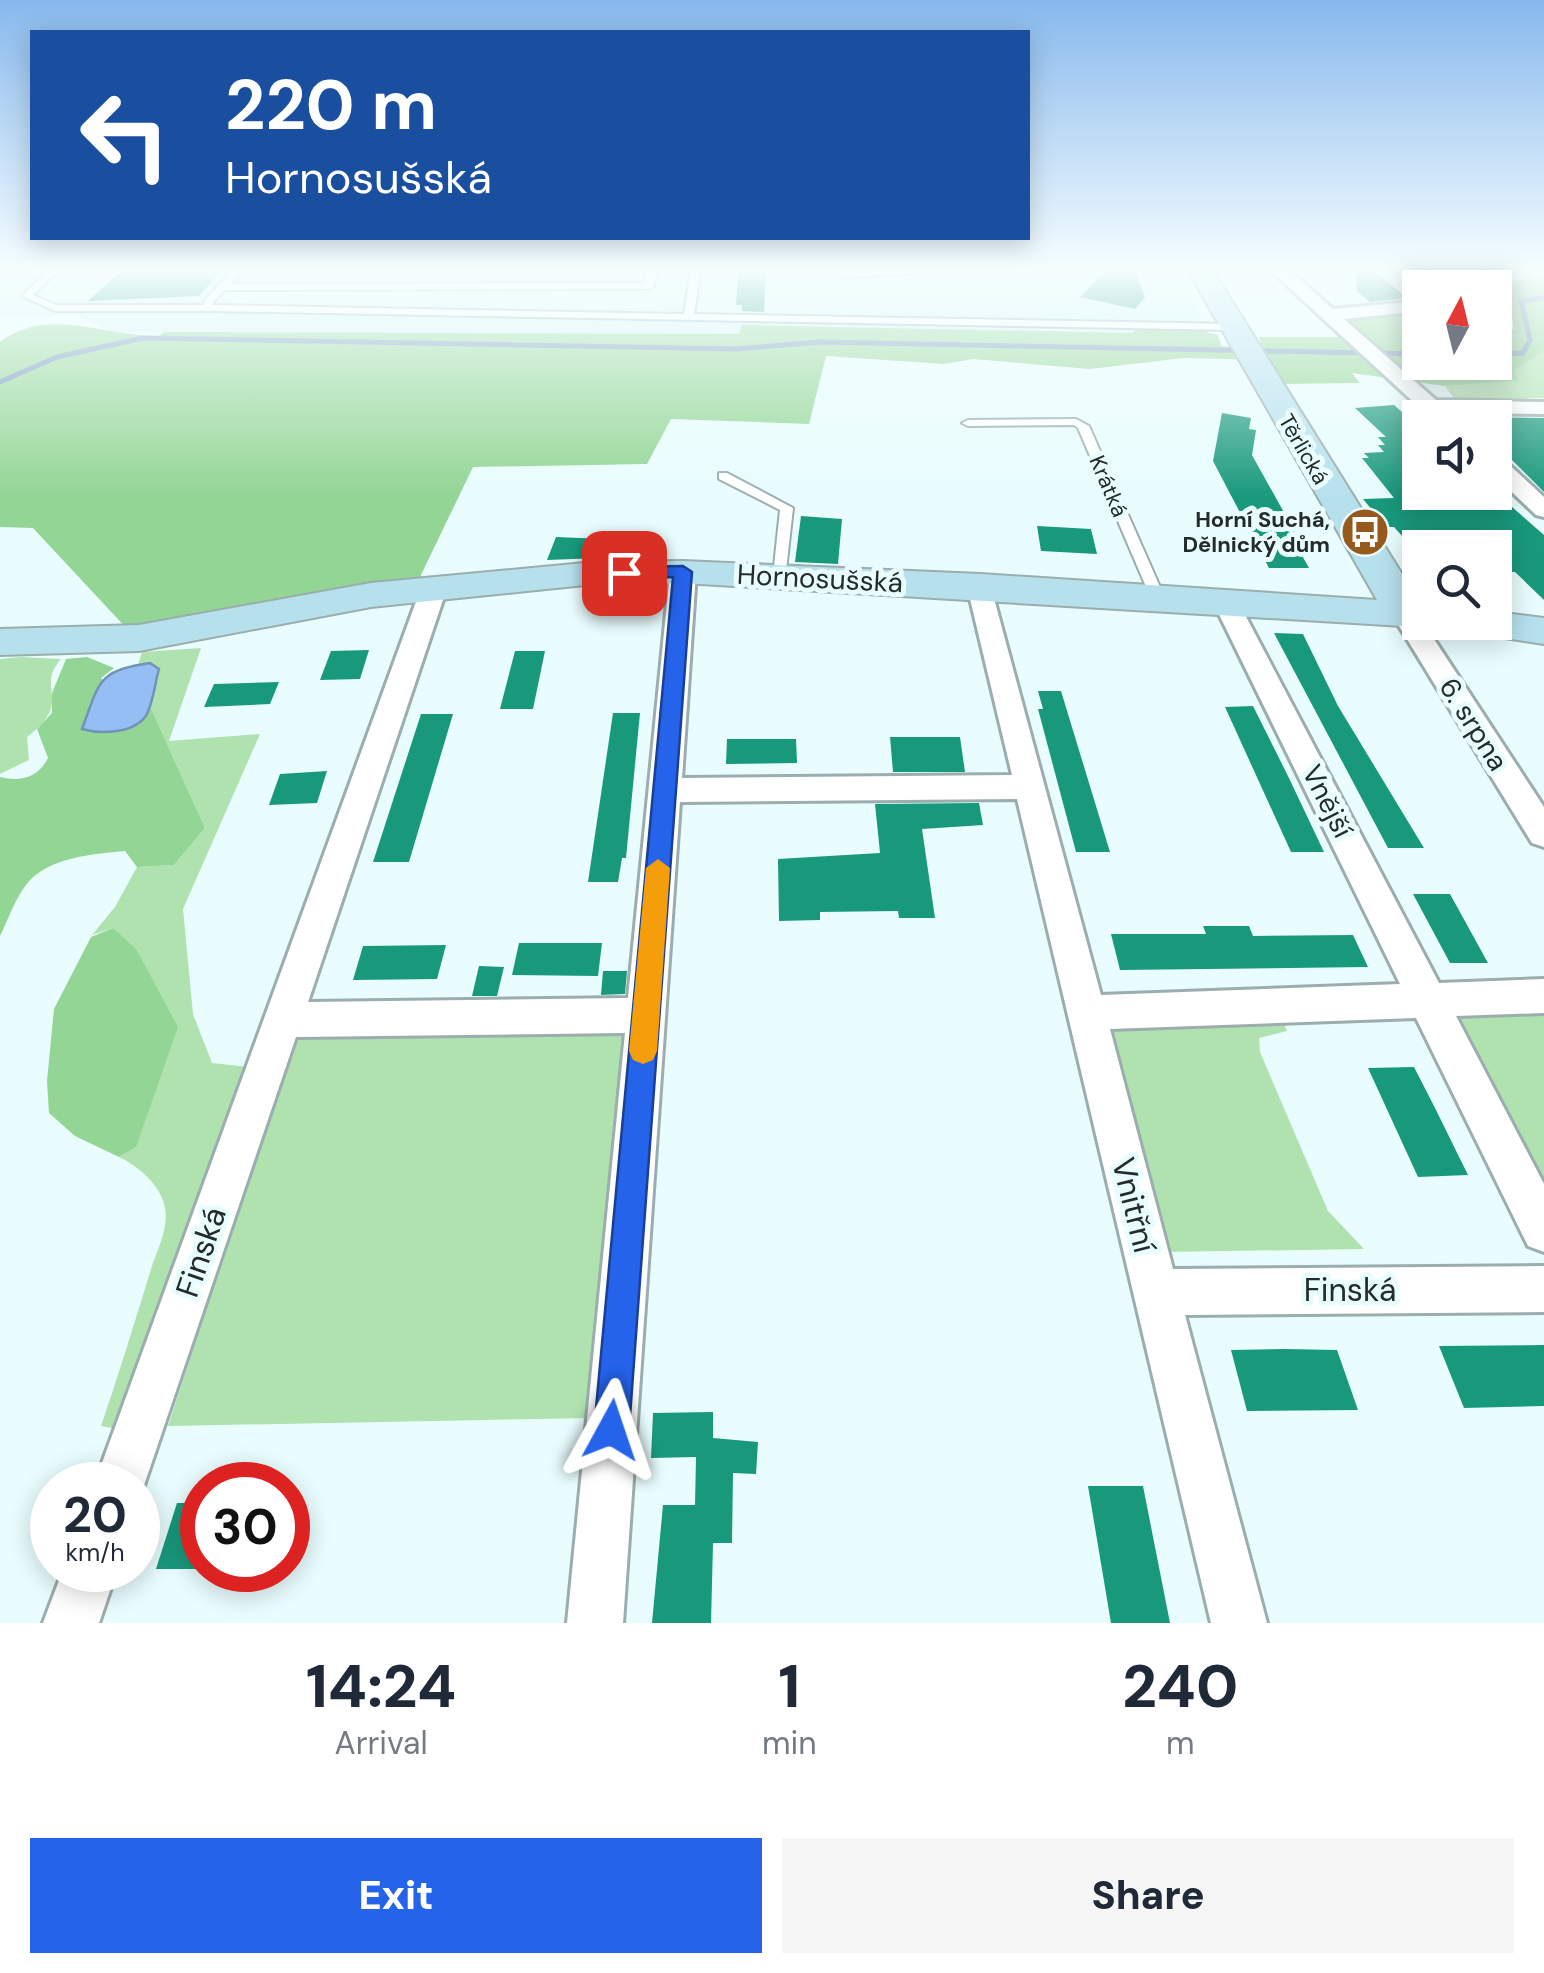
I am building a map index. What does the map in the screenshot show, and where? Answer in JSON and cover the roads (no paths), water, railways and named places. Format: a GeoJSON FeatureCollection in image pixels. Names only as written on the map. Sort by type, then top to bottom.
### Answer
{"type":"FeatureCollection","features":[{"type":"Feature","properties":{"kind":"street","name":"Těrlická"},"geometry":{"type":"LineString","coordinates":[[1242,345],[1402,598]]}},
{"type":"Feature","properties":{"kind":"street"},"geometry":{"type":"LineString","coordinates":[[1359,345],[1424,400]]}},
{"type":"Feature","properties":{"kind":"street"},"geometry":{"type":"LineString","coordinates":[[1512,409],[1544,408]]}},
{"type":"Feature","properties":{"kind":"street"},"geometry":{"type":"LineString","coordinates":[[1512,480],[1544,510]]}},
{"type":"Feature","properties":{"kind":"street"},"geometry":{"type":"LineString","coordinates":[[596,1623],[683,572]]}},
{"type":"Feature","properties":{"kind":"street","name":"Hornosušská"},"geometry":{"type":"LineString","coordinates":[[0,642],[138,638],[295,606],[595,573],[780,576],[1402,613]]}},
{"type":"Feature","properties":{"kind":"street","name":"Vnitřní"},"geometry":{"type":"LineString","coordinates":[[980,586],[1239,1623]]}},
{"type":"Feature","properties":{"kind":"street","name":"Finská"},"geometry":{"type":"LineString","coordinates":[[128,1462],[434,588]]}},
{"type":"Feature","properties":{"kind":"street","name":"Vnější"},"geometry":{"type":"LineString","coordinates":[[1225,600],[1544,1230]]}},
{"type":"Feature","properties":{"kind":"street"},"geometry":{"type":"LineString","coordinates":[[1512,626],[1544,630]]}},
{"type":"Feature","properties":{"kind":"street","name":"6. srpna"},"geometry":{"type":"LineString","coordinates":[[1428,640],[1544,834]]}},
{"type":"Feature","properties":{"kind":"street"},"geometry":{"type":"LineString","coordinates":[[665,790],[1029,787]]}},
{"type":"Feature","properties":{"kind":"street"},"geometry":{"type":"LineString","coordinates":[[1085,1014],[1544,996]]}},
{"type":"Feature","properties":{"kind":"street"},"geometry":{"type":"LineString","coordinates":[[282,1020],[646,1014]]}},
{"type":"Feature","properties":{"kind":"street","name":"Finská"},"geometry":{"type":"LineString","coordinates":[[1156,1292],[1544,1289]]}},
{"type":"Feature","properties":{"kind":"street"},"geometry":{"type":"LineString","coordinates":[[72,1623],[83,1592]]}},
{"type":"Feature","properties":{"kind":"lane"},"geometry":{"type":"LineString","coordinates":[[1184,345],[1244,348]]}},
{"type":"Feature","properties":{"kind":"lane","name":"Krátká"},"geometry":{"type":"LineString","coordinates":[[968,423],[1076,422],[1083,426],[1157,596]]}},
{"type":"Feature","properties":{"kind":"lane"},"geometry":{"type":"LineString","coordinates":[[723,476],[787,508],[780,576]]}},
{"type":"Feature","properties":{"kind":"water"},"geometry":{"type":"Polygon","coordinates":[[[150,663],[159,669],[150,707],[139,723],[115,731],[82,729],[103,681],[120,670],[150,663]]]}},
{"type":"Feature","properties":{"kind":"waterway"},"geometry":{"type":"LineString","coordinates":[[0,382],[57,357],[112,345]]}},
{"type":"Feature","properties":{"kind":"waterway"},"geometry":{"type":"LineString","coordinates":[[506,345],[736,349],[787,345]]}},
{"type":"Feature","properties":{"kind":"waterway"},"geometry":{"type":"LineString","coordinates":[[957,345],[1402,354]]}},
{"type":"Feature","properties":{"kind":"waterway"},"geometry":{"type":"LineString","coordinates":[[1512,353],[1523,353],[1527,345]]}},
{"type":"Feature","properties":{"kind":"place","name":"Horní Suchá, Dělnický dům"},"geometry":{"type":"Point","coordinates":[1365,532]}}]}
